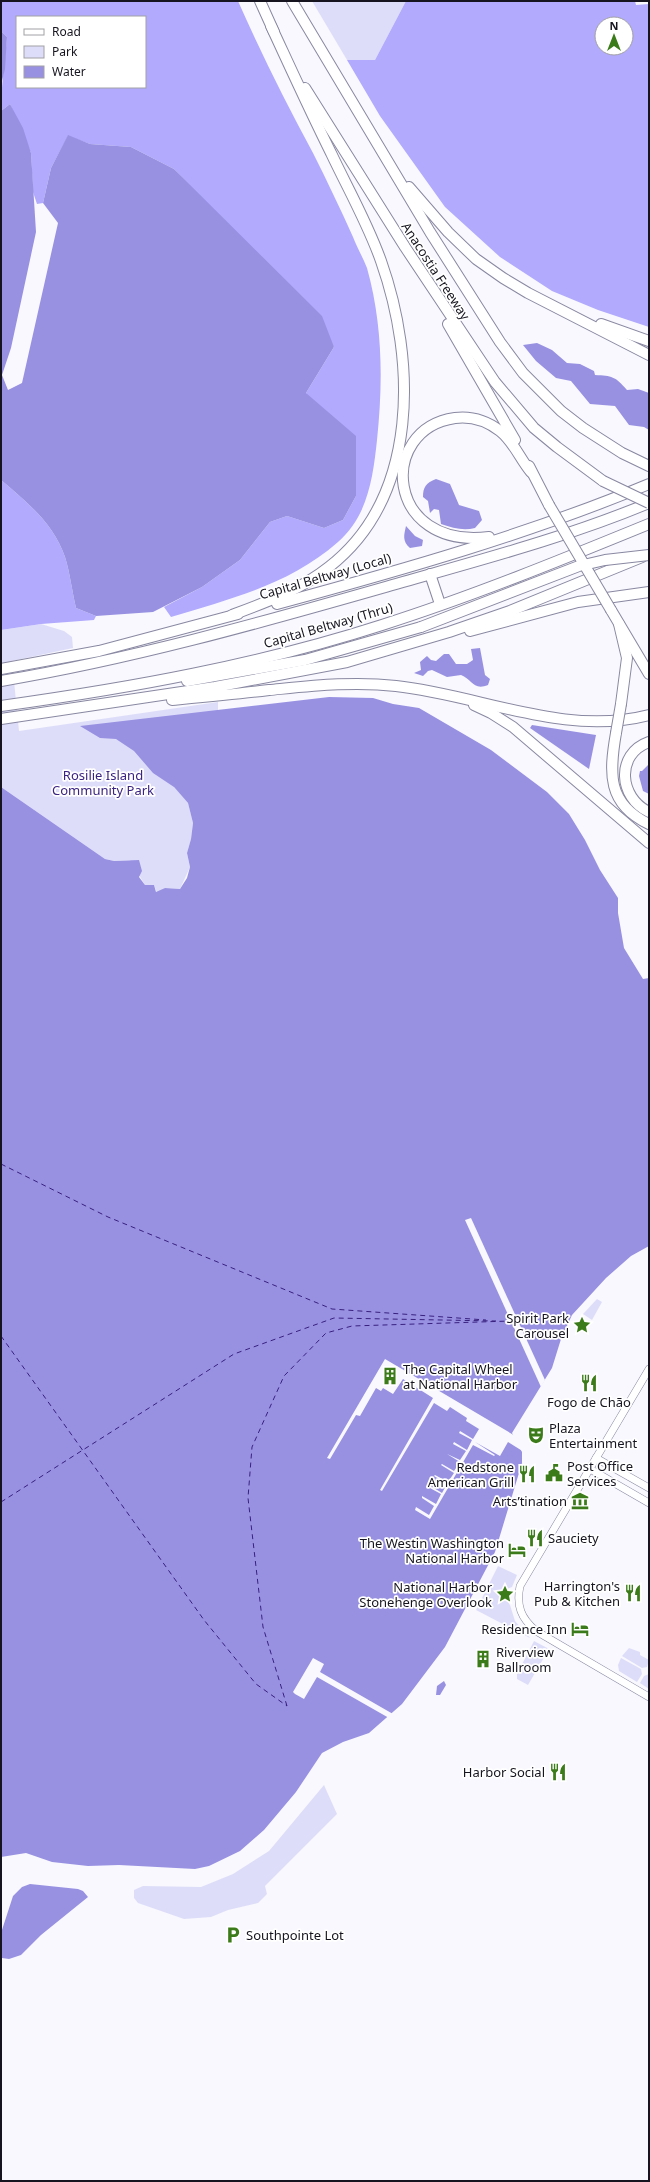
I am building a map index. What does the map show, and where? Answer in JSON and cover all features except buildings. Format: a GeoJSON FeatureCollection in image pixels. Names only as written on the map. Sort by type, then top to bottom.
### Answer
{"type":"FeatureCollection","features":[{"type":"Feature","properties":{"kind":"highway","name":"Anacostia Freeway"},"geometry":{"type":"LineString","coordinates":[[260,1],[271,26],[308,93],[405,247],[477,356],[512,404],[534,428],[557,447],[604,481],[649,503]]}},
{"type":"Feature","properties":{"kind":"highway"},"geometry":{"type":"LineString","coordinates":[[292,1],[430,232],[500,342],[523,373],[561,411],[583,428],[622,453],[647,466]]}},
{"type":"Feature","properties":{"kind":"highway"},"geometry":{"type":"LineString","coordinates":[[232,615],[298,588],[331,566],[347,550],[374,515],[385,494],[398,454],[402,427],[404,373],[401,345],[391,292],[382,262],[370,234],[311,114],[271,26]]}},
{"type":"Feature","properties":{"kind":"highway"},"geometry":{"type":"LineString","coordinates":[[390,164],[448,232],[476,259],[521,289],[649,355]]}},
{"type":"Feature","properties":{"kind":"highway"},"geometry":{"type":"LineString","coordinates":[[405,247],[527,460],[531,472]]}},
{"type":"Feature","properties":{"kind":"highway"},"geometry":{"type":"LineString","coordinates":[[554,306],[649,341]]}},
{"type":"Feature","properties":{"kind":"highway"},"geometry":{"type":"LineString","coordinates":[[606,326],[649,346]]}},
{"type":"Feature","properties":{"kind":"highway"},"geometry":{"type":"LineString","coordinates":[[522,531],[472,539],[455,538],[435,531],[420,520],[409,504],[404,487],[403,469],[408,452],[415,440],[425,431],[446,420],[469,418],[488,423],[505,435],[531,472],[649,674]]}},
{"type":"Feature","properties":{"kind":"highway","name":"Capital Beltway (Local)"},"geometry":{"type":"LineString","coordinates":[[1,669],[99,651],[368,578],[522,531],[647,485]]}},
{"type":"Feature","properties":{"kind":"highway","name":"Capital Beltway (Thru)"},"geometry":{"type":"LineString","coordinates":[[1,681],[170,647],[430,574],[582,528],[649,503]]}},
{"type":"Feature","properties":{"kind":"highway","name":"Capital Beltway (Thru)"},"geometry":{"type":"LineString","coordinates":[[1,706],[106,691],[170,679],[273,655],[383,625],[517,578],[649,524]]}},
{"type":"Feature","properties":{"kind":"highway"},"geometry":{"type":"LineString","coordinates":[[106,691],[171,684],[264,669],[343,651],[421,627],[579,566],[605,560],[649,554]]}},
{"type":"Feature","properties":{"kind":"highway"},"geometry":{"type":"LineString","coordinates":[[347,662],[449,632],[510,611],[649,554]]}},
{"type":"Feature","properties":{"kind":"highway"},"geometry":{"type":"LineString","coordinates":[[430,574],[440,604]]}},
{"type":"Feature","properties":{"kind":"highway"},"geometry":{"type":"LineString","coordinates":[[1,718],[265,679],[405,649],[566,605],[649,592]]}},
{"type":"Feature","properties":{"kind":"highway"},"geometry":{"type":"LineString","coordinates":[[619,624],[627,658],[611,769],[616,793],[622,804],[649,824]]}},
{"type":"Feature","properties":{"kind":"highway"},"geometry":{"type":"LineString","coordinates":[[47,712],[337,684],[395,686],[575,721],[614,722],[649,715]]}},
{"type":"Feature","properties":{"kind":"highway"},"geometry":{"type":"LineString","coordinates":[[439,694],[479,707],[502,719],[605,804],[649,843]]}},
{"type":"Feature","properties":{"kind":"highway"},"geometry":{"type":"LineString","coordinates":[[649,742],[633,754],[627,763],[625,780],[631,798],[638,806],[649,812]]}},
{"type":"Feature","properties":{"kind":"highway"},"geometry":{"type":"LineString","coordinates":[[605,804],[637,826],[649,831]]}},
{"type":"Feature","properties":{"kind":"street"},"geometry":{"type":"LineString","coordinates":[[649,1369],[520,1586],[519,1607],[522,1617],[536,1631],[649,1697]]}},
{"type":"Feature","properties":{"kind":"street"},"geometry":{"type":"LineString","coordinates":[[596,1458],[649,1488]]}},
{"type":"Feature","properties":{"kind":"street"},"geometry":{"type":"LineString","coordinates":[[590,1469],[649,1503]]}},
{"type":"Feature","properties":{"kind":"green space"},"geometry":{"type":"Polygon","coordinates":[[[312,1],[406,1],[375,60],[347,60],[312,1]]]}},
{"type":"Feature","properties":{"kind":"green space","name":"Rosilie Island Community Park"},"geometry":{"type":"Polygon","coordinates":[[[41,624],[64,631],[72,637],[73,648],[12,661],[19,731],[218,702],[218,714],[174,787],[188,803],[193,823],[187,853],[190,867],[180,889],[165,888],[157,893],[154,885],[145,885],[130,860],[114,861],[105,859],[1,787],[1,630],[41,624]]]}},
{"type":"Feature","properties":{"kind":"green space"},"geometry":{"type":"Polygon","coordinates":[[[597,1299],[602,1302],[592,1320],[583,1314],[597,1299]]]}},
{"type":"Feature","properties":{"kind":"green space"},"geometry":{"type":"Polygon","coordinates":[[[498,1566],[517,1575],[512,1587],[504,1590],[503,1595],[510,1605],[515,1621],[530,1638],[476,1610],[498,1566]]]}},
{"type":"Feature","properties":{"kind":"green space"},"geometry":{"type":"Polygon","coordinates":[[[534,1641],[549,1649],[528,1685],[517,1679],[517,1674],[534,1641]]]}},
{"type":"Feature","properties":{"kind":"green space"},"geometry":{"type":"Polygon","coordinates":[[[629,1648],[640,1652],[640,1655],[649,1660],[647,1667],[642,1668],[622,1656],[629,1648]]]}},
{"type":"Feature","properties":{"kind":"green space"},"geometry":{"type":"Polygon","coordinates":[[[621,1658],[641,1669],[642,1674],[637,1682],[619,1671],[618,1665],[621,1658]]]}},
{"type":"Feature","properties":{"kind":"green space"},"geometry":{"type":"Polygon","coordinates":[[[649,1674],[649,1689],[640,1683],[644,1676],[649,1674]]]}},
{"type":"Feature","properties":{"kind":"green space"},"geometry":{"type":"Polygon","coordinates":[[[324,1785],[337,1814],[265,1886],[267,1894],[258,1903],[228,1910],[211,1917],[184,1919],[138,1903],[134,1898],[134,1890],[143,1886],[201,1887],[233,1874],[269,1851],[324,1785]]]}},
{"type":"Feature","properties":{"kind":"shaded area"},"geometry":{"type":"Polygon","coordinates":[[[1,1],[238,1],[274,78],[328,184],[367,268],[379,332],[381,376],[377,440],[371,482],[362,508],[348,532],[338,542],[319,557],[280,580],[238,596],[171,617],[164,607],[202,587],[240,560],[270,522],[287,516],[324,528],[343,520],[356,496],[306,393],[334,347],[221,218],[174,169],[131,147],[90,144],[68,136],[51,168],[43,203],[37,204],[33,192],[31,153],[10,104],[1,111],[2,83],[7,37],[1,31],[1,1]]]}},
{"type":"Feature","properties":{"kind":"shaded area"},"geometry":{"type":"Polygon","coordinates":[[[406,1],[635,1],[636,5],[649,4],[649,327],[598,310],[552,291],[500,257],[445,207],[380,116],[347,60],[375,60],[406,1]]]}},
{"type":"Feature","properties":{"kind":"shaded area"},"geometry":{"type":"Polygon","coordinates":[[[1,480],[39,514],[54,534],[65,557],[76,608],[96,616],[94,620],[41,624],[1,630],[1,480]]]}},
{"type":"Feature","properties":{"kind":"water"},"geometry":{"type":"Polygon","coordinates":[[[1,31],[7,37],[5,69],[1,85],[1,31]]]}},
{"type":"Feature","properties":{"kind":"water"},"geometry":{"type":"Polygon","coordinates":[[[10,104],[23,128],[31,153],[36,232],[11,348],[2,375],[8,390],[22,383],[58,223],[43,203],[51,168],[68,135],[90,144],[131,147],[174,169],[322,316],[334,347],[306,393],[356,436],[356,496],[343,520],[324,528],[287,516],[270,522],[240,560],[202,587],[153,612],[96,616],[76,608],[65,557],[54,534],[39,514],[1,480],[1,111],[10,104]]]}},
{"type":"Feature","properties":{"kind":"water"},"geometry":{"type":"Polygon","coordinates":[[[537,343],[552,350],[567,363],[580,364],[594,371],[595,375],[616,379],[627,390],[638,389],[649,393],[649,430],[644,427],[629,425],[615,406],[590,404],[571,381],[556,378],[536,361],[523,345],[537,343]]]}},
{"type":"Feature","properties":{"kind":"water"},"geometry":{"type":"Polygon","coordinates":[[[436,479],[450,484],[459,505],[479,511],[482,520],[475,528],[458,529],[441,524],[439,510],[434,509],[430,513],[428,501],[423,497],[424,491],[427,484],[436,479]]]}},
{"type":"Feature","properties":{"kind":"water"},"geometry":{"type":"Polygon","coordinates":[[[406,526],[415,536],[423,540],[422,546],[410,548],[407,545],[404,538],[406,526]]]}},
{"type":"Feature","properties":{"kind":"water"},"geometry":{"type":"Polygon","coordinates":[[[480,648],[485,675],[490,679],[488,685],[479,687],[461,675],[447,677],[432,670],[428,671],[423,676],[414,673],[421,670],[420,662],[427,656],[431,660],[436,661],[444,654],[449,654],[456,664],[467,664],[473,660],[471,649],[480,648]]]}},
{"type":"Feature","properties":{"kind":"water"},"geometry":{"type":"Polygon","coordinates":[[[329,697],[373,698],[393,704],[419,708],[491,750],[547,792],[569,814],[585,840],[600,870],[618,898],[618,913],[624,948],[643,979],[649,978],[649,1246],[631,1256],[606,1278],[572,1315],[561,1339],[552,1368],[512,1433],[522,1452],[522,1463],[495,1552],[445,1647],[402,1704],[369,1733],[343,1742],[322,1753],[296,1792],[264,1830],[240,1851],[209,1866],[195,1869],[119,1865],[88,1866],[52,1862],[26,1853],[1,1857],[1,787],[105,859],[114,861],[139,860],[142,871],[139,877],[145,885],[154,885],[156,892],[165,888],[180,889],[187,878],[190,867],[187,853],[193,823],[188,803],[174,787],[153,773],[134,751],[116,739],[100,738],[80,726],[329,697]]]}},
{"type":"Feature","properties":{"kind":"water"},"geometry":{"type":"Polygon","coordinates":[[[532,725],[596,735],[589,769],[530,728],[532,725]]]}},
{"type":"Feature","properties":{"kind":"water"},"geometry":{"type":"Polygon","coordinates":[[[649,764],[649,794],[643,791],[639,776],[640,771],[642,771],[649,764]]]}},
{"type":"Feature","properties":{"kind":"water"},"geometry":{"type":"Polygon","coordinates":[[[444,1681],[446,1685],[440,1695],[436,1695],[437,1686],[444,1681]]]}},
{"type":"Feature","properties":{"kind":"water"},"geometry":{"type":"Polygon","coordinates":[[[30,1884],[78,1889],[83,1891],[88,1897],[41,1935],[21,1955],[9,1959],[2,1958],[1,1933],[13,1896],[22,1887],[30,1884]]]}},
{"type":"Feature","properties":{"kind":"pier"},"geometry":{"type":"Polygon","coordinates":[[[471,1218],[545,1380],[541,1387],[465,1220],[471,1218]]]}},
{"type":"Feature","properties":{"kind":"pier"},"geometry":{"type":"Polygon","coordinates":[[[385,1359],[517,1437],[524,1452],[508,1442],[500,1456],[475,1442],[495,1455],[494,1456],[473,1445],[430,1519],[415,1510],[416,1507],[429,1515],[434,1506],[422,1498],[422,1496],[436,1504],[441,1494],[428,1487],[429,1485],[442,1493],[447,1484],[434,1476],[435,1475],[448,1482],[454,1473],[441,1465],[442,1464],[454,1471],[460,1462],[447,1454],[460,1460],[466,1451],[453,1444],[454,1442],[467,1450],[472,1440],[459,1433],[460,1431],[473,1439],[479,1429],[466,1421],[467,1418],[450,1407],[447,1411],[434,1403],[382,1491],[380,1490],[433,1398],[403,1379],[393,1394],[383,1388],[381,1391],[376,1388],[360,1416],[356,1415],[330,1459],[327,1458],[385,1359]]]}},
{"type":"Feature","properties":{"kind":"pier"},"geometry":{"type":"Polygon","coordinates":[[[313,1658],[324,1664],[320,1672],[393,1714],[389,1718],[317,1677],[304,1699],[295,1694],[293,1692],[313,1658]]]}},
{"type":"Feature","properties":{"kind":"ferry route"},"geometry":{"type":"LineString","coordinates":[[1,1164],[108,1217],[332,1309],[486,1320]]}},
{"type":"Feature","properties":{"kind":"ferry route"},"geometry":{"type":"LineString","coordinates":[[1,1502],[234,1354],[334,1318],[496,1321]]}},
{"type":"Feature","properties":{"kind":"ferry route"},"geometry":{"type":"LineString","coordinates":[[287,1706],[263,1627],[248,1498],[252,1447],[284,1376],[326,1333],[352,1326],[511,1321]]}},
{"type":"Feature","properties":{"kind":"ferry route"},"geometry":{"type":"LineString","coordinates":[[1,1336],[204,1620],[256,1684],[287,1706]]}},
{"type":"Feature","properties":{"kind":"place","name":"Spirit Park Carousel"},"geometry":{"type":"Point","coordinates":[582,1325]}},
{"type":"Feature","properties":{"kind":"place","name":"The Capital Wheel at National Harbor"},"geometry":{"type":"Point","coordinates":[390,1376]}},
{"type":"Feature","properties":{"kind":"place","name":"Fogo de Chão"},"geometry":{"type":"Point","coordinates":[589,1383]}},
{"type":"Feature","properties":{"kind":"place","name":"Plaza Entertainment"},"geometry":{"type":"Point","coordinates":[536,1435]}},
{"type":"Feature","properties":{"kind":"place","name":"Post Office Services"},"geometry":{"type":"Point","coordinates":[554,1473]}},
{"type":"Feature","properties":{"kind":"place","name":"Redstone American Grill"},"geometry":{"type":"Point","coordinates":[527,1474]}},
{"type":"Feature","properties":{"kind":"place","name":"Arts’tination"},"geometry":{"type":"Point","coordinates":[580,1501]}},
{"type":"Feature","properties":{"kind":"place","name":"Sauciety"},"geometry":{"type":"Point","coordinates":[535,1538]}},
{"type":"Feature","properties":{"kind":"place","name":"The Westin Washington National Harbor"},"geometry":{"type":"Point","coordinates":[517,1550]}},
{"type":"Feature","properties":{"kind":"place","name":"Harrington's Pub & Kitchen"},"geometry":{"type":"Point","coordinates":[633,1593]}},
{"type":"Feature","properties":{"kind":"place","name":"National Harbor Stonehenge Overlook"},"geometry":{"type":"Point","coordinates":[505,1594]}},
{"type":"Feature","properties":{"kind":"place","name":"Residence Inn"},"geometry":{"type":"Point","coordinates":[580,1629]}},
{"type":"Feature","properties":{"kind":"place","name":"Riverview Ballroom"},"geometry":{"type":"Point","coordinates":[483,1659]}},
{"type":"Feature","properties":{"kind":"place","name":"Harbor Social"},"geometry":{"type":"Point","coordinates":[558,1772]}},
{"type":"Feature","properties":{"kind":"place","name":"Southpointe Lot"},"geometry":{"type":"Point","coordinates":[233,1935]}}]}
